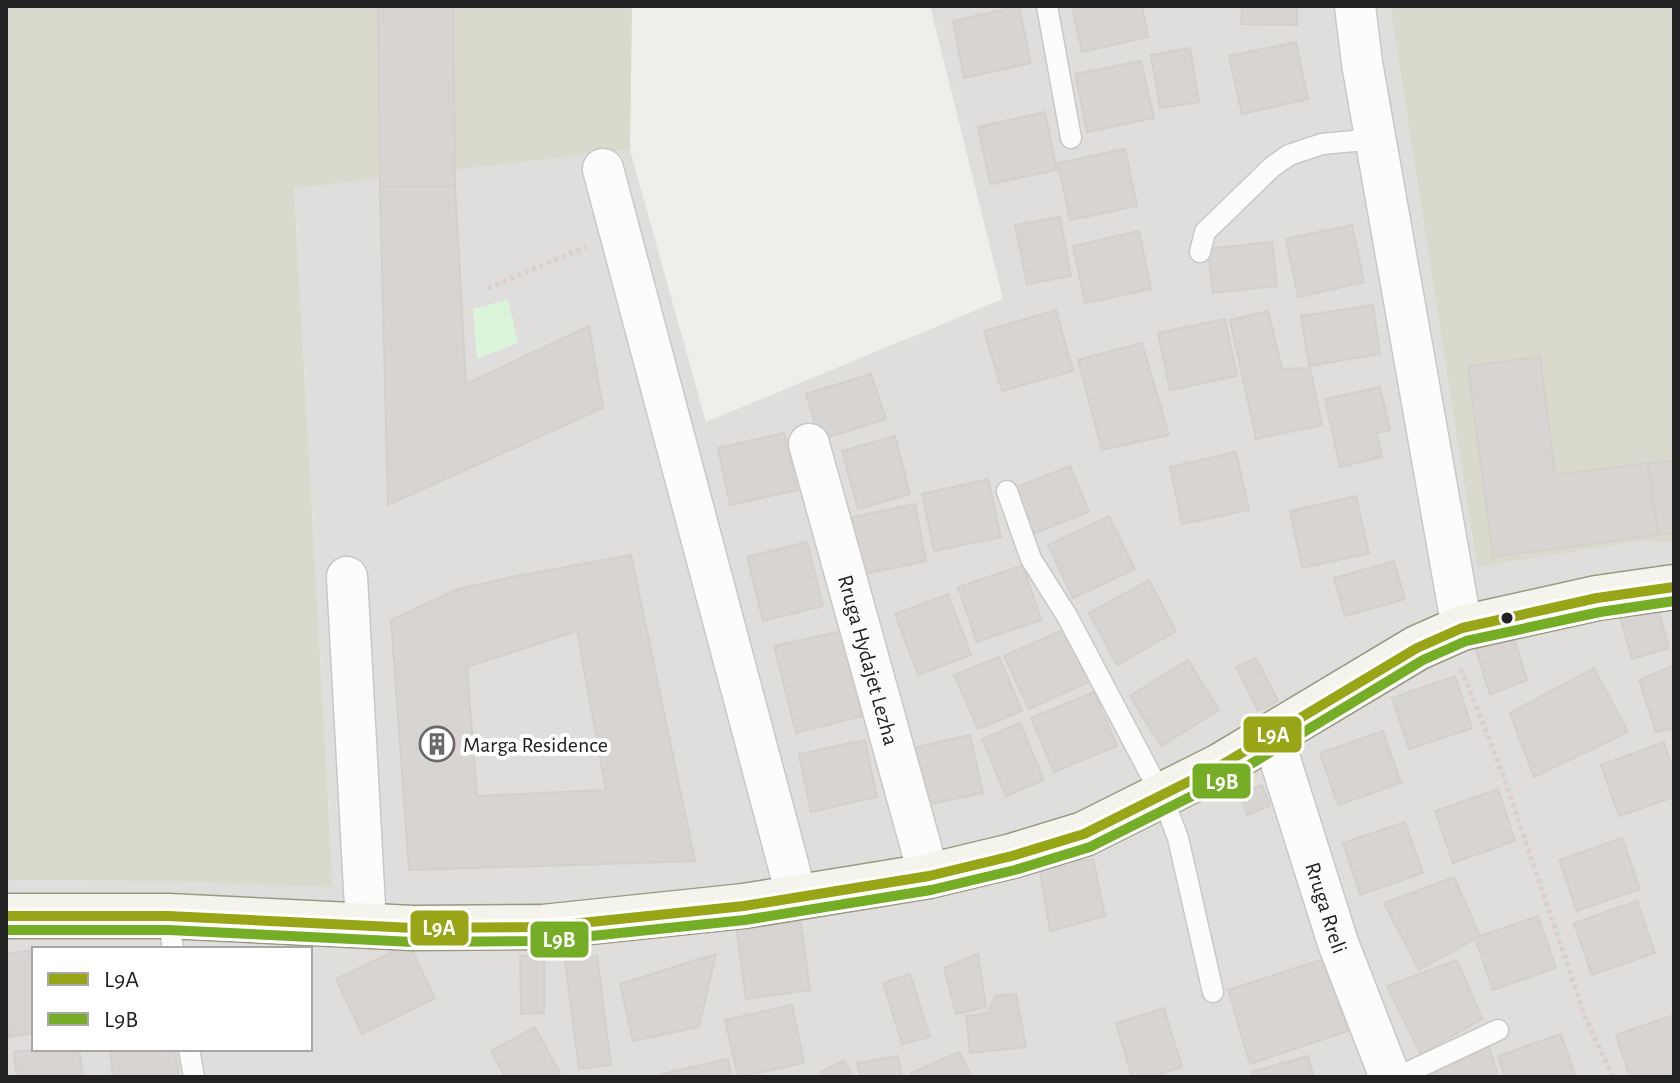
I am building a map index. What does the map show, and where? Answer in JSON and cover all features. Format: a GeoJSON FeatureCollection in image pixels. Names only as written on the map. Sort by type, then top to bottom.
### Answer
{"type":"FeatureCollection","features":[{"type":"Feature","properties":{"kind":"street"},"geometry":{"type":"LineString","coordinates":[[1355,6],[1455,632]]}},
{"type":"Feature","properties":{"kind":"street"},"geometry":{"type":"LineString","coordinates":[[603,169],[797,898]]}},
{"type":"Feature","properties":{"kind":"street","name":"Rruga Hydajet Lezha"},"geometry":{"type":"LineString","coordinates":[[809,444],[929,876]]}},
{"type":"Feature","properties":{"kind":"street"},"geometry":{"type":"LineString","coordinates":[[347,577],[366,925]]}},
{"type":"Feature","properties":{"kind":"street"},"geometry":{"type":"LineString","coordinates":[[6,916],[171,932],[366,925],[483,929],[543,927],[797,898],[929,876],[1012,856],[1084,834],[1162,796],[1417,648],[1455,632],[1597,598],[1674,587]]}},
{"type":"Feature","properties":{"kind":"street","name":"Rruga Rreli"},"geometry":{"type":"LineString","coordinates":[[1272,734],[1338,943],[1390,1077]]}},
{"type":"Feature","properties":{"kind":"lane"},"geometry":{"type":"LineString","coordinates":[[1047,6],[1071,138]]}},
{"type":"Feature","properties":{"kind":"lane"},"geometry":{"type":"LineString","coordinates":[[1200,252],[1205,232],[1272,167],[1289,155],[1322,144],[1376,139]]}},
{"type":"Feature","properties":{"kind":"lane"},"geometry":{"type":"LineString","coordinates":[[1007,491],[1031,559],[1067,616],[1162,796],[1178,838],[1213,992]]}},
{"type":"Feature","properties":{"kind":"lane"},"geometry":{"type":"LineString","coordinates":[[1398,1077],[1498,1030]]}},
{"type":"Feature","properties":{"kind":"lane"},"geometry":{"type":"LineString","coordinates":[[189,1051],[194,1077]]}},
{"type":"Feature","properties":{"kind":"path"},"geometry":{"type":"LineString","coordinates":[[488,288],[620,233]]}},
{"type":"Feature","properties":{"kind":"path"},"geometry":{"type":"LineString","coordinates":[[1455,632],[1586,1019],[1613,1077]]}},
{"type":"Feature","properties":{"kind":"shaded area"},"geometry":{"type":"Polygon","coordinates":[[[6,6],[632,6],[630,150],[294,188],[333,887],[165,881],[6,880],[6,6]]]}},
{"type":"Feature","properties":{"kind":"shaded area"},"geometry":{"type":"Polygon","coordinates":[[[930,6],[1390,6],[1477,566],[1641,541],[1674,543],[1674,1077],[6,1077],[6,880],[333,886],[294,187],[630,150],[706,422],[1003,299],[930,6]]]}},
{"type":"Feature","properties":{"kind":"shaded area"},"geometry":{"type":"Polygon","coordinates":[[[1390,6],[1674,6],[1674,543],[1641,541],[1477,567],[1390,6]]]}},
{"type":"Feature","properties":{"kind":"green space"},"geometry":{"type":"Polygon","coordinates":[[[508,300],[518,343],[477,359],[473,309],[508,300]]]}},
{"type":"Feature","properties":{"kind":"building"},"geometry":{"type":"Polygon","coordinates":[[[378,6],[453,6],[455,186],[380,187],[378,6]]]}},
{"type":"Feature","properties":{"kind":"building"},"geometry":{"type":"Polygon","coordinates":[[[1019,6],[1031,63],[964,78],[953,21],[1019,6]]]}},
{"type":"Feature","properties":{"kind":"building"},"geometry":{"type":"Polygon","coordinates":[[[1072,6],[1142,6],[1148,37],[1082,52],[1072,6]]]}},
{"type":"Feature","properties":{"kind":"building"},"geometry":{"type":"Polygon","coordinates":[[[1242,6],[1297,6],[1297,25],[1241,24],[1242,6]]]}},
{"type":"Feature","properties":{"kind":"building"},"geometry":{"type":"Polygon","coordinates":[[[1296,42],[1308,99],[1242,114],[1229,56],[1296,42]]]}},
{"type":"Feature","properties":{"kind":"building"},"geometry":{"type":"Polygon","coordinates":[[[1190,48],[1199,102],[1160,108],[1151,55],[1190,48]]]}},
{"type":"Feature","properties":{"kind":"building"},"geometry":{"type":"Polygon","coordinates":[[[1141,61],[1154,118],[1087,132],[1075,74],[1141,61]]]}},
{"type":"Feature","properties":{"kind":"building"},"geometry":{"type":"Polygon","coordinates":[[[1045,112],[1057,170],[990,184],[978,127],[1045,112]]]}},
{"type":"Feature","properties":{"kind":"building"},"geometry":{"type":"Polygon","coordinates":[[[1125,149],[1137,206],[1070,220],[1058,163],[1125,149]]]}},
{"type":"Feature","properties":{"kind":"building"},"geometry":{"type":"Polygon","coordinates":[[[455,186],[466,384],[589,326],[603,408],[388,505],[380,187],[455,186]]]}},
{"type":"Feature","properties":{"kind":"building"},"geometry":{"type":"Polygon","coordinates":[[[1060,217],[1071,276],[1027,284],[1015,225],[1060,217]]]}},
{"type":"Feature","properties":{"kind":"building"},"geometry":{"type":"Polygon","coordinates":[[[1352,225],[1364,282],[1298,297],[1286,239],[1352,225]]]}},
{"type":"Feature","properties":{"kind":"building"},"geometry":{"type":"Polygon","coordinates":[[[1139,231],[1151,289],[1085,303],[1073,246],[1139,231]]]}},
{"type":"Feature","properties":{"kind":"building"},"geometry":{"type":"Polygon","coordinates":[[[1272,242],[1277,286],[1213,293],[1208,249],[1272,242]]]}},
{"type":"Feature","properties":{"kind":"building"},"geometry":{"type":"Polygon","coordinates":[[[1373,305],[1380,354],[1309,366],[1301,316],[1373,305]]]}},
{"type":"Feature","properties":{"kind":"building"},"geometry":{"type":"Polygon","coordinates":[[[1056,310],[1073,371],[1002,391],[984,331],[1056,310]]]}},
{"type":"Feature","properties":{"kind":"building"},"geometry":{"type":"Polygon","coordinates":[[[1268,311],[1282,369],[1310,368],[1322,425],[1256,439],[1230,320],[1268,311]]]}},
{"type":"Feature","properties":{"kind":"building"},"geometry":{"type":"Polygon","coordinates":[[[1225,319],[1237,376],[1170,390],[1158,333],[1225,319]]]}},
{"type":"Feature","properties":{"kind":"building"},"geometry":{"type":"Polygon","coordinates":[[[1142,343],[1169,435],[1102,450],[1078,360],[1142,343]]]}},
{"type":"Feature","properties":{"kind":"building"},"geometry":{"type":"Polygon","coordinates":[[[1540,357],[1555,475],[1648,463],[1658,535],[1493,557],[1468,366],[1540,357]]]}},
{"type":"Feature","properties":{"kind":"building"},"geometry":{"type":"Polygon","coordinates":[[[871,374],[886,419],[820,440],[806,394],[871,374]]]}},
{"type":"Feature","properties":{"kind":"building"},"geometry":{"type":"Polygon","coordinates":[[[1380,387],[1390,430],[1377,433],[1382,457],[1340,467],[1325,399],[1380,387]]]}},
{"type":"Feature","properties":{"kind":"building"},"geometry":{"type":"Polygon","coordinates":[[[784,433],[797,490],[730,505],[718,448],[784,433]]]}},
{"type":"Feature","properties":{"kind":"building"},"geometry":{"type":"Polygon","coordinates":[[[895,436],[910,494],[858,509],[842,451],[895,436]]]}},
{"type":"Feature","properties":{"kind":"building"},"geometry":{"type":"Polygon","coordinates":[[[1236,452],[1249,510],[1182,524],[1170,467],[1236,452]]]}},
{"type":"Feature","properties":{"kind":"building"},"geometry":{"type":"Polygon","coordinates":[[[1674,461],[1674,533],[1658,535],[1648,463],[1674,461]]]}},
{"type":"Feature","properties":{"kind":"building"},"geometry":{"type":"Polygon","coordinates":[[[1070,466],[1089,512],[1032,534],[1014,488],[1070,466]]]}},
{"type":"Feature","properties":{"kind":"building"},"geometry":{"type":"Polygon","coordinates":[[[988,479],[1001,537],[934,551],[922,494],[988,479]]]}},
{"type":"Feature","properties":{"kind":"building"},"geometry":{"type":"Polygon","coordinates":[[[1356,496],[1369,553],[1302,568],[1290,511],[1356,496]]]}},
{"type":"Feature","properties":{"kind":"building"},"geometry":{"type":"Polygon","coordinates":[[[915,504],[926,561],[860,575],[848,518],[915,504]]]}},
{"type":"Feature","properties":{"kind":"building"},"geometry":{"type":"Polygon","coordinates":[[[1109,516],[1135,569],[1073,598],[1048,545],[1109,516]]]}},
{"type":"Feature","properties":{"kind":"building"},"geometry":{"type":"Polygon","coordinates":[[[807,542],[823,606],[763,621],[747,557],[807,542]]]}},
{"type":"Feature","properties":{"kind":"building","name":"Marga Residence"},"geometry":{"type":"Polygon","coordinates":[[[631,555],[695,861],[409,870],[391,620],[458,589],[631,555]],[[577,631],[467,667],[477,796],[606,790],[577,631]]]}},
{"type":"Feature","properties":{"kind":"building"},"geometry":{"type":"Polygon","coordinates":[[[1394,561],[1405,599],[1345,616],[1334,578],[1394,561]]]}},
{"type":"Feature","properties":{"kind":"building"},"geometry":{"type":"Polygon","coordinates":[[[1023,565],[1041,620],[977,642],[958,587],[1023,565]]]}},
{"type":"Feature","properties":{"kind":"building"},"geometry":{"type":"Polygon","coordinates":[[[1149,580],[1176,631],[1117,665],[1089,613],[1149,580]]]}},
{"type":"Feature","properties":{"kind":"building"},"geometry":{"type":"Polygon","coordinates":[[[948,594],[971,655],[918,675],[895,614],[948,594]]]}},
{"type":"Feature","properties":{"kind":"building"},"geometry":{"type":"Polygon","coordinates":[[[1656,602],[1669,648],[1632,659],[1619,613],[1656,602]]]}},
{"type":"Feature","properties":{"kind":"building"},"geometry":{"type":"Polygon","coordinates":[[[1067,628],[1091,681],[1029,709],[1004,656],[1067,628]]]}},
{"type":"Feature","properties":{"kind":"building"},"geometry":{"type":"Polygon","coordinates":[[[843,631],[862,716],[796,733],[774,646],[843,631]]]}},
{"type":"Feature","properties":{"kind":"building"},"geometry":{"type":"Polygon","coordinates":[[[1513,634],[1527,680],[1490,695],[1476,649],[1513,634]]]}},
{"type":"Feature","properties":{"kind":"building"},"geometry":{"type":"Polygon","coordinates":[[[999,657],[1022,711],[978,729],[954,675],[999,657]]]}},
{"type":"Feature","properties":{"kind":"building"},"geometry":{"type":"Polygon","coordinates":[[[1256,658],[1278,701],[1258,711],[1236,667],[1256,658]]]}},
{"type":"Feature","properties":{"kind":"building"},"geometry":{"type":"Polygon","coordinates":[[[1188,660],[1219,710],[1161,746],[1130,696],[1188,660]]]}},
{"type":"Feature","properties":{"kind":"building"},"geometry":{"type":"Polygon","coordinates":[[[1674,665],[1674,728],[1656,732],[1639,680],[1674,665]]]}},
{"type":"Feature","properties":{"kind":"building"},"geometry":{"type":"Polygon","coordinates":[[[1594,668],[1628,732],[1534,777],[1510,713],[1594,668]]]}},
{"type":"Feature","properties":{"kind":"building"},"geometry":{"type":"Polygon","coordinates":[[[1455,676],[1472,728],[1409,749],[1392,698],[1455,676]]]}},
{"type":"Feature","properties":{"kind":"building"},"geometry":{"type":"Polygon","coordinates":[[[1094,692],[1117,746],[1054,772],[1031,718],[1094,692]]]}},
{"type":"Feature","properties":{"kind":"building"},"geometry":{"type":"Polygon","coordinates":[[[1020,723],[1044,780],[1006,796],[982,739],[1020,723]]]}},
{"type":"Feature","properties":{"kind":"building"},"geometry":{"type":"Polygon","coordinates":[[[1383,731],[1401,783],[1338,805],[1320,753],[1383,731]]]}},
{"type":"Feature","properties":{"kind":"building"},"geometry":{"type":"Polygon","coordinates":[[[970,735],[983,793],[916,807],[903,750],[970,735]]]}},
{"type":"Feature","properties":{"kind":"building"},"geometry":{"type":"Polygon","coordinates":[[[865,740],[877,797],[811,812],[799,754],[865,740]]]}},
{"type":"Feature","properties":{"kind":"building"},"geometry":{"type":"Polygon","coordinates":[[[1664,742],[1674,773],[1674,797],[1619,816],[1601,765],[1664,742]]]}},
{"type":"Feature","properties":{"kind":"building"},"geometry":{"type":"Polygon","coordinates":[[[1262,785],[1270,806],[1247,815],[1240,793],[1262,785]]]}},
{"type":"Feature","properties":{"kind":"building"},"geometry":{"type":"Polygon","coordinates":[[[1498,789],[1515,841],[1453,863],[1435,811],[1498,789]]]}},
{"type":"Feature","properties":{"kind":"building"},"geometry":{"type":"Polygon","coordinates":[[[1405,822],[1423,873],[1360,895],[1343,843],[1405,822]]]}},
{"type":"Feature","properties":{"kind":"building"},"geometry":{"type":"Polygon","coordinates":[[[1622,838],[1640,889],[1577,911],[1559,860],[1622,838]]]}},
{"type":"Feature","properties":{"kind":"building"},"geometry":{"type":"Polygon","coordinates":[[[1093,859],[1105,916],[1050,931],[1039,866],[1093,859]]]}},
{"type":"Feature","properties":{"kind":"building"},"geometry":{"type":"Polygon","coordinates":[[[1454,877],[1480,936],[1419,970],[1384,903],[1454,877]]]}},
{"type":"Feature","properties":{"kind":"building"},"geometry":{"type":"Polygon","coordinates":[[[1637,901],[1655,953],[1592,975],[1574,923],[1637,901]]]}},
{"type":"Feature","properties":{"kind":"building"},"geometry":{"type":"Polygon","coordinates":[[[799,908],[810,990],[746,999],[735,918],[799,908]]]}},
{"type":"Feature","properties":{"kind":"building"},"geometry":{"type":"Polygon","coordinates":[[[1538,916],[1556,968],[1493,990],[1475,938],[1538,916]]]}},
{"type":"Feature","properties":{"kind":"building"},"geometry":{"type":"Polygon","coordinates":[[[409,944],[435,998],[362,1034],[336,979],[409,944]]]}},
{"type":"Feature","properties":{"kind":"building"},"geometry":{"type":"Polygon","coordinates":[[[32,950],[32,1033],[9,1037],[6,954],[32,950]]]}},
{"type":"Feature","properties":{"kind":"building"},"geometry":{"type":"Polygon","coordinates":[[[716,954],[699,1027],[633,1041],[620,984],[716,954]]]}},
{"type":"Feature","properties":{"kind":"building"},"geometry":{"type":"Polygon","coordinates":[[[978,954],[986,1007],[956,1014],[944,968],[978,954]]]}},
{"type":"Feature","properties":{"kind":"building"},"geometry":{"type":"Polygon","coordinates":[[[544,955],[544,1013],[521,1014],[520,956],[544,955]]]}},
{"type":"Feature","properties":{"kind":"building"},"geometry":{"type":"Polygon","coordinates":[[[597,956],[611,1065],[579,1069],[565,960],[597,956]]]}},
{"type":"Feature","properties":{"kind":"building"},"geometry":{"type":"Polygon","coordinates":[[[1324,959],[1348,1031],[1250,1064],[1228,990],[1324,959]]]}},
{"type":"Feature","properties":{"kind":"building"},"geometry":{"type":"Polygon","coordinates":[[[1457,960],[1482,1019],[1421,1054],[1387,986],[1457,960]]]}},
{"type":"Feature","properties":{"kind":"building"},"geometry":{"type":"Polygon","coordinates":[[[910,974],[930,1037],[902,1044],[883,983],[910,974]]]}},
{"type":"Feature","properties":{"kind":"building"},"geometry":{"type":"Polygon","coordinates":[[[1016,994],[1026,1047],[970,1053],[966,1016],[988,1013],[995,996],[1016,994]]]}},
{"type":"Feature","properties":{"kind":"building"},"geometry":{"type":"Polygon","coordinates":[[[792,1005],[804,1063],[738,1077],[725,1020],[792,1005]]]}},
{"type":"Feature","properties":{"kind":"building"},"geometry":{"type":"Polygon","coordinates":[[[1164,1008],[1182,1067],[1151,1077],[1132,1077],[1116,1023],[1164,1008]]]}},
{"type":"Feature","properties":{"kind":"building"},"geometry":{"type":"Polygon","coordinates":[[[1674,1015],[1674,1072],[1661,1077],[1630,1077],[1616,1035],[1674,1015]]]}},
{"type":"Feature","properties":{"kind":"building"},"geometry":{"type":"Polygon","coordinates":[[[535,1027],[560,1073],[553,1077],[505,1077],[491,1051],[535,1027]]]}},
{"type":"Feature","properties":{"kind":"building"},"geometry":{"type":"Polygon","coordinates":[[[1561,1034],[1576,1077],[1505,1077],[1498,1056],[1561,1034]]]}},
{"type":"Feature","properties":{"kind":"building"},"geometry":{"type":"Polygon","coordinates":[[[1487,1042],[1499,1077],[1429,1077],[1424,1064],[1487,1042]]]}},
{"type":"Feature","properties":{"kind":"building"},"geometry":{"type":"Polygon","coordinates":[[[79,1051],[83,1077],[17,1077],[14,1052],[79,1051]]]}},
{"type":"Feature","properties":{"kind":"building"},"geometry":{"type":"Polygon","coordinates":[[[110,1051],[175,1051],[179,1077],[113,1077],[110,1051]]]}},
{"type":"Feature","properties":{"kind":"building"},"geometry":{"type":"Polygon","coordinates":[[[959,1052],[972,1077],[912,1077],[911,1073],[959,1052]]]}},
{"type":"Feature","properties":{"kind":"building"},"geometry":{"type":"Polygon","coordinates":[[[898,1056],[902,1077],[860,1077],[857,1063],[898,1056]]]}},
{"type":"Feature","properties":{"kind":"building"},"geometry":{"type":"Polygon","coordinates":[[[1308,1056],[1314,1077],[1253,1077],[1252,1072],[1308,1056]]]}},
{"type":"Feature","properties":{"kind":"building"},"geometry":{"type":"Polygon","coordinates":[[[728,1059],[732,1077],[663,1077],[662,1074],[728,1059]]]}},
{"type":"Feature","properties":{"kind":"building"},"geometry":{"type":"Polygon","coordinates":[[[844,1060],[852,1076],[824,1077],[821,1072],[844,1060]]]}},
{"type":"Feature","properties":{"kind":"transit line","name":"L9A"},"geometry":{"type":"LineString","coordinates":[[6,916],[168,916],[413,928],[543,927],[744,906],[929,876],[1012,856],[1084,834],[1220,766],[1417,648],[1462,628],[1597,598],[1674,587]]}},
{"type":"Feature","properties":{"kind":"transit line","name":"L9B"},"geometry":{"type":"LineString","coordinates":[[6,930],[168,930],[413,942],[543,941],[745,920],[931,890],[1015,870],[1090,847],[1226,779],[1423,660],[1466,641],[1600,612],[1674,601]]}},
{"type":"Feature","properties":{"kind":"place","name":"Marga Residence"},"geometry":{"type":"Point","coordinates":[437,744]}}]}
